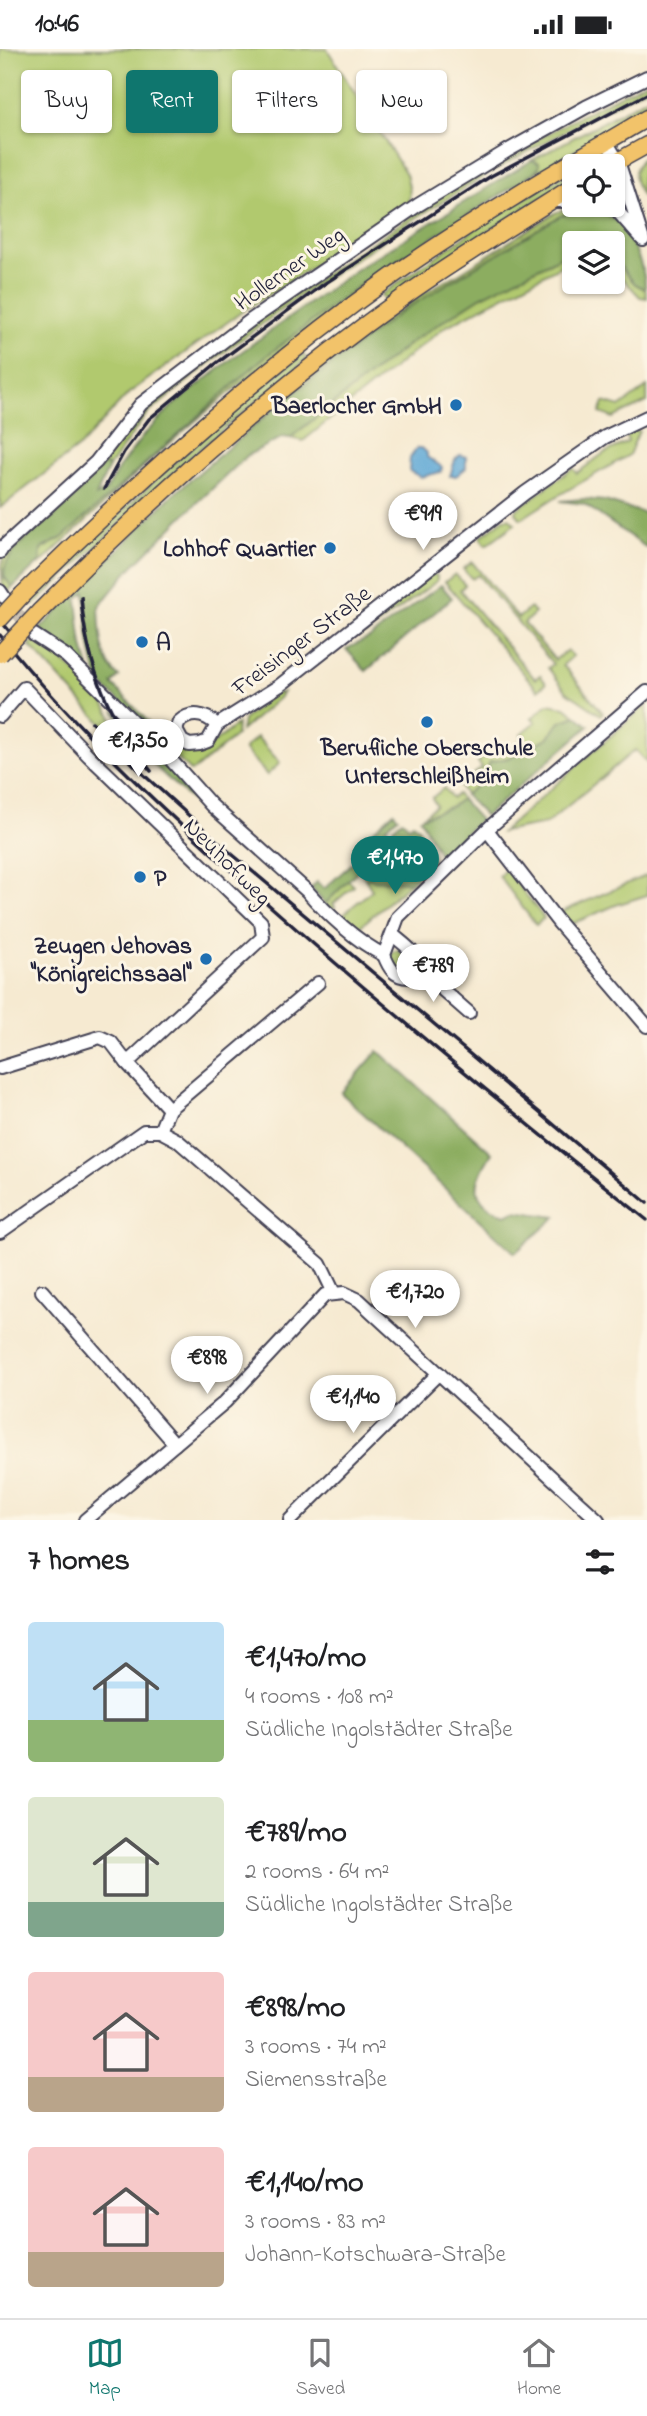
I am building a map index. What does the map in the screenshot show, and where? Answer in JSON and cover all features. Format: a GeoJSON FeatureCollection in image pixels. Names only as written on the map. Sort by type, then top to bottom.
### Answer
{"type":"FeatureCollection","features":[{"type":"Feature","properties":{"kind":"main road"},"geometry":{"type":"LineString","coordinates":[[593,154],[606,141],[647,118]]}},
{"type":"Feature","properties":{"kind":"main road"},"geometry":{"type":"LineString","coordinates":[[625,158],[647,145]]}},
{"type":"Feature","properties":{"kind":"main road"},"geometry":{"type":"LineString","coordinates":[[0,619],[135,486],[220,411],[301,345],[434,248],[541,179],[562,170]]}},
{"type":"Feature","properties":{"kind":"main road"},"geometry":{"type":"LineString","coordinates":[[0,654],[106,545],[210,449],[312,365],[418,287],[562,194]]}},
{"type":"Feature","properties":{"kind":"street","name":"Hollerner Weg"},"geometry":{"type":"LineString","coordinates":[[0,552],[96,462],[141,404],[251,320],[418,205],[529,139],[647,77]]}},
{"type":"Feature","properties":{"kind":"street"},"geometry":{"type":"LineString","coordinates":[[606,141],[611,154]]}},
{"type":"Feature","properties":{"kind":"street"},"geometry":{"type":"LineString","coordinates":[[625,192],[645,243]]}},
{"type":"Feature","properties":{"kind":"street"},"geometry":{"type":"LineString","coordinates":[[551,201],[562,201]]}},
{"type":"Feature","properties":{"kind":"street"},"geometry":{"type":"LineString","coordinates":[[623,217],[645,243]]}},
{"type":"Feature","properties":{"kind":"street","name":"Freisinger Straße"},"geometry":{"type":"LineString","coordinates":[[217,725],[279,686],[525,493],[605,437],[647,417]]}},
{"type":"Feature","properties":{"kind":"street"},"geometry":{"type":"LineString","coordinates":[[34,635],[66,656],[163,751],[211,805],[307,891],[316,903],[368,946],[384,955],[395,974],[409,977],[419,969]]}},
{"type":"Feature","properties":{"kind":"street","name":"Neuhofweg"},"geometry":{"type":"LineString","coordinates":[[0,716],[24,688],[89,756],[261,922],[263,937],[127,1063]]}},
{"type":"Feature","properties":{"kind":"street"},"geometry":{"type":"LineString","coordinates":[[384,955],[398,916],[487,830],[647,692]]}},
{"type":"Feature","properties":{"kind":"street"},"geometry":{"type":"LineString","coordinates":[[487,830],[559,923],[647,1025]]}},
{"type":"Feature","properties":{"kind":"street"},"geometry":{"type":"LineString","coordinates":[[393,935],[416,957],[419,969],[469,1013]]}},
{"type":"Feature","properties":{"kind":"street"},"geometry":{"type":"LineString","coordinates":[[160,1131],[169,1109],[318,983]]}},
{"type":"Feature","properties":{"kind":"street"},"geometry":{"type":"LineString","coordinates":[[0,1068],[100,1037],[111,1042],[169,1109]]}},
{"type":"Feature","properties":{"kind":"street"},"geometry":{"type":"LineString","coordinates":[[0,1232],[144,1131],[160,1131],[177,1140],[320,1265],[334,1293]]}},
{"type":"Feature","properties":{"kind":"street"},"geometry":{"type":"LineString","coordinates":[[42,1291],[175,1444]]}},
{"type":"Feature","properties":{"kind":"street"},"geometry":{"type":"LineString","coordinates":[[85,1520],[225,1402],[324,1295],[334,1293],[344,1293],[359,1300],[598,1520]]}},
{"type":"Feature","properties":{"kind":"street"},"geometry":{"type":"LineString","coordinates":[[290,1520],[439,1373]]}},
{"type":"Feature","properties":{"kind":"green space"},"geometry":{"type":"Polygon","coordinates":[[[0,49],[327,49],[340,70],[232,70],[232,133],[342,133],[342,73],[356,95],[356,133],[380,133],[406,174],[410,191],[405,208],[243,311],[129,393],[80,446],[0,508],[0,49]]]}},
{"type":"Feature","properties":{"kind":"green space"},"geometry":{"type":"Polygon","coordinates":[[[647,81],[647,87],[505,164],[422,214],[307,291],[212,361],[146,415],[109,467],[103,464],[142,413],[165,391],[267,313],[450,190],[647,81]]]}},
{"type":"Feature","properties":{"kind":"green space"},"geometry":{"type":"Polygon","coordinates":[[[647,98],[647,109],[569,154],[562,154],[562,158],[522,181],[539,168],[539,163],[532,160],[647,98]]]}},
{"type":"Feature","properties":{"kind":"green space"},"geometry":{"type":"Polygon","coordinates":[[[647,153],[647,168],[643,171],[641,186],[647,204],[636,184],[635,172],[647,153]]]}},
{"type":"Feature","properties":{"kind":"green space"},"geometry":{"type":"Polygon","coordinates":[[[532,160],[539,163],[539,168],[522,181],[372,276],[260,361],[62,538],[41,549],[40,562],[13,587],[7,581],[4,574],[6,565],[17,548],[64,507],[103,464],[109,467],[96,496],[106,491],[118,469],[143,436],[171,407],[234,357],[361,266],[532,160]]]}},
{"type":"Feature","properties":{"kind":"green space"},"geometry":{"type":"Polygon","coordinates":[[[562,176],[562,185],[386,301],[381,295],[478,227],[562,176]]]}},
{"type":"Feature","properties":{"kind":"green space"},"geometry":{"type":"Polygon","coordinates":[[[562,210],[562,216],[402,311],[248,431],[286,396],[373,328],[427,291],[562,210]]]}},
{"type":"Feature","properties":{"kind":"green space"},"geometry":{"type":"Polygon","coordinates":[[[560,216],[611,217],[625,231],[562,231],[562,256],[480,297],[414,340],[290,438],[283,437],[248,455],[129,570],[99,606],[105,654],[108,663],[119,677],[112,684],[155,729],[162,723],[152,737],[125,710],[125,705],[101,683],[91,651],[85,592],[77,599],[81,638],[90,672],[38,631],[170,497],[279,405],[402,311],[560,216]]]}},
{"type":"Feature","properties":{"kind":"green space"},"geometry":{"type":"Polygon","coordinates":[[[625,231],[640,263],[645,289],[635,284],[625,272],[625,231]]]}},
{"type":"Feature","properties":{"kind":"green space"},"geometry":{"type":"Polygon","coordinates":[[[420,247],[221,400],[154,457],[40,564],[41,549],[62,538],[147,459],[278,346],[371,278],[420,247]]]}},
{"type":"Feature","properties":{"kind":"green space"},"geometry":{"type":"Polygon","coordinates":[[[562,256],[562,265],[445,327],[303,441],[290,438],[414,340],[480,297],[562,256]]]}},
{"type":"Feature","properties":{"kind":"green space"},"geometry":{"type":"Polygon","coordinates":[[[625,273],[635,284],[645,289],[647,298],[640,297],[625,281],[625,273]]]}},
{"type":"Feature","properties":{"kind":"green space"},"geometry":{"type":"Polygon","coordinates":[[[303,354],[307,359],[191,456],[34,605],[30,601],[163,473],[303,354]]]}},
{"type":"Feature","properties":{"kind":"green space"},"geometry":{"type":"Polygon","coordinates":[[[647,387],[647,402],[613,418],[600,413],[604,402],[620,407],[647,387]]]}},
{"type":"Feature","properties":{"kind":"green space"},"geometry":{"type":"Polygon","coordinates":[[[634,430],[639,431],[629,455],[521,519],[516,513],[517,509],[573,468],[577,473],[604,453],[628,442],[626,435],[634,430]]]}},
{"type":"Feature","properties":{"kind":"green space"},"geometry":{"type":"Polygon","coordinates":[[[88,482],[57,514],[23,541],[12,555],[4,578],[13,587],[6,593],[2,571],[7,550],[33,524],[88,482]]]}},
{"type":"Feature","properties":{"kind":"green space"},"geometry":{"type":"Polygon","coordinates":[[[560,501],[605,501],[647,514],[647,548],[584,504],[560,501]]]}},
{"type":"Feature","properties":{"kind":"green space"},"geometry":{"type":"Polygon","coordinates":[[[509,518],[515,524],[486,545],[480,537],[509,518]]]}},
{"type":"Feature","properties":{"kind":"green space"},"geometry":{"type":"Polygon","coordinates":[[[472,562],[518,618],[530,608],[535,613],[524,623],[555,660],[567,650],[573,656],[563,665],[603,713],[601,715],[567,692],[548,668],[553,664],[478,575],[472,579],[463,569],[472,562]]]}},
{"type":"Feature","properties":{"kind":"green space"},"geometry":{"type":"Polygon","coordinates":[[[433,573],[437,576],[437,581],[367,633],[345,641],[433,573]]]}},
{"type":"Feature","properties":{"kind":"green space"},"geometry":{"type":"Polygon","coordinates":[[[455,574],[465,585],[460,590],[535,679],[540,675],[546,683],[538,690],[445,582],[455,574]]]}},
{"type":"Feature","properties":{"kind":"green space"},"geometry":{"type":"Polygon","coordinates":[[[441,585],[452,598],[366,671],[346,649],[369,638],[441,585]]]}},
{"type":"Feature","properties":{"kind":"green space"},"geometry":{"type":"Polygon","coordinates":[[[34,641],[65,662],[100,695],[133,757],[29,645],[34,641]]]}},
{"type":"Feature","properties":{"kind":"green space"},"geometry":{"type":"Polygon","coordinates":[[[283,692],[241,731],[243,720],[274,694],[283,692]]]}},
{"type":"Feature","properties":{"kind":"green space"},"geometry":{"type":"Polygon","coordinates":[[[548,704],[565,707],[577,716],[560,722],[548,738],[508,758],[490,762],[479,783],[465,795],[459,785],[482,768],[478,762],[494,749],[502,754],[523,738],[521,734],[536,722],[532,718],[548,704]]]}},
{"type":"Feature","properties":{"kind":"green space"},"geometry":{"type":"Polygon","coordinates":[[[647,704],[647,763],[635,750],[546,824],[502,832],[647,704]]]}},
{"type":"Feature","properties":{"kind":"green space"},"geometry":{"type":"Polygon","coordinates":[[[114,710],[186,782],[209,812],[203,820],[205,812],[143,753],[114,710]]]}},
{"type":"Feature","properties":{"kind":"green space"},"geometry":{"type":"Polygon","coordinates":[[[577,716],[589,726],[485,816],[465,795],[479,783],[490,762],[508,758],[548,738],[560,722],[577,716]]]}},
{"type":"Feature","properties":{"kind":"green space"},"geometry":{"type":"Polygon","coordinates":[[[237,724],[236,736],[194,770],[190,771],[169,750],[176,744],[194,750],[202,749],[237,724]]]}},
{"type":"Feature","properties":{"kind":"green space"},"geometry":{"type":"Polygon","coordinates":[[[257,737],[280,763],[267,775],[244,749],[257,737]]]}},
{"type":"Feature","properties":{"kind":"green space"},"geometry":{"type":"Polygon","coordinates":[[[444,788],[452,798],[457,794],[461,799],[452,806],[421,818],[436,805],[432,798],[444,788]]]}},
{"type":"Feature","properties":{"kind":"green space"},"geometry":{"type":"Polygon","coordinates":[[[461,799],[480,820],[440,856],[420,818],[452,806],[461,799]]]}},
{"type":"Feature","properties":{"kind":"green space"},"geometry":{"type":"Polygon","coordinates":[[[394,812],[398,817],[386,827],[392,836],[325,904],[311,888],[317,882],[324,889],[361,855],[355,847],[394,812]]]}},
{"type":"Feature","properties":{"kind":"green space"},"geometry":{"type":"Polygon","coordinates":[[[402,820],[409,826],[413,823],[419,829],[434,861],[411,882],[373,880],[370,877],[366,880],[361,872],[399,836],[393,828],[402,820]]]}},
{"type":"Feature","properties":{"kind":"green space"},"geometry":{"type":"Polygon","coordinates":[[[506,869],[544,918],[536,925],[499,876],[506,869]]]}},
{"type":"Feature","properties":{"kind":"green space"},"geometry":{"type":"Polygon","coordinates":[[[647,875],[647,895],[569,925],[559,913],[647,875]]]}},
{"type":"Feature","properties":{"kind":"green space"},"geometry":{"type":"Polygon","coordinates":[[[370,877],[373,880],[411,882],[355,931],[339,918],[372,890],[366,880],[370,877]]]}},
{"type":"Feature","properties":{"kind":"green space"},"geometry":{"type":"Polygon","coordinates":[[[348,880],[354,886],[333,904],[335,907],[331,910],[325,904],[348,880]]]}},
{"type":"Feature","properties":{"kind":"green space"},"geometry":{"type":"Polygon","coordinates":[[[398,950],[410,961],[405,970],[398,969],[390,956],[398,950]]]}},
{"type":"Feature","properties":{"kind":"green space"},"geometry":{"type":"Polygon","coordinates":[[[378,1051],[492,1153],[478,1182],[477,1190],[485,1203],[505,1215],[515,1211],[556,1217],[515,1253],[341,1093],[378,1051]]]}},
{"type":"Feature","properties":{"kind":"water"},"geometry":{"type":"Polygon","coordinates":[[[417,448],[422,448],[427,457],[442,467],[441,472],[421,477],[409,471],[410,458],[417,448]]]}},
{"type":"Feature","properties":{"kind":"water"},"geometry":{"type":"Polygon","coordinates":[[[460,455],[466,457],[466,468],[456,476],[450,476],[455,460],[460,455]]]}},
{"type":"Feature","properties":{"kind":"tunnel"},"geometry":{"type":"LineString","coordinates":[[6,599],[32,632]]}},
{"type":"Feature","properties":{"kind":"railway"},"geometry":{"type":"LineString","coordinates":[[104,489],[124,452],[149,419],[213,366],[324,284],[491,176],[647,94]]}},
{"type":"Feature","properties":{"kind":"railway"},"geometry":{"type":"LineString","coordinates":[[81,597],[88,645],[102,690],[123,732],[151,771]]}},
{"type":"Feature","properties":{"kind":"railway"},"geometry":{"type":"LineString","coordinates":[[0,620],[16,639]]}},
{"type":"Feature","properties":{"kind":"railway"},"geometry":{"type":"LineString","coordinates":[[0,635],[95,742],[233,873],[409,1026],[647,1220]]}},
{"type":"Feature","properties":{"kind":"railway"},"geometry":{"type":"LineString","coordinates":[[92,722],[144,775],[226,849],[647,1203]]}},
{"type":"Feature","properties":{"kind":"place","name":"Baerlocher GmbH"},"geometry":{"type":"Point","coordinates":[456,405]}},
{"type":"Feature","properties":{"kind":"place","name":"Lohhof Quartier"},"geometry":{"type":"Point","coordinates":[330,548]}},
{"type":"Feature","properties":{"kind":"place","name":"A"},"geometry":{"type":"Point","coordinates":[142,642]}},
{"type":"Feature","properties":{"kind":"place","name":"Berufliche Oberschule Unterschleißheim"},"geometry":{"type":"Point","coordinates":[427,722]}},
{"type":"Feature","properties":{"kind":"place","name":"P"},"geometry":{"type":"Point","coordinates":[140,877]}},
{"type":"Feature","properties":{"kind":"place","name":"Zeugen Jehovas \"Königreichssaal\""},"geometry":{"type":"Point","coordinates":[206,959]}}]}
